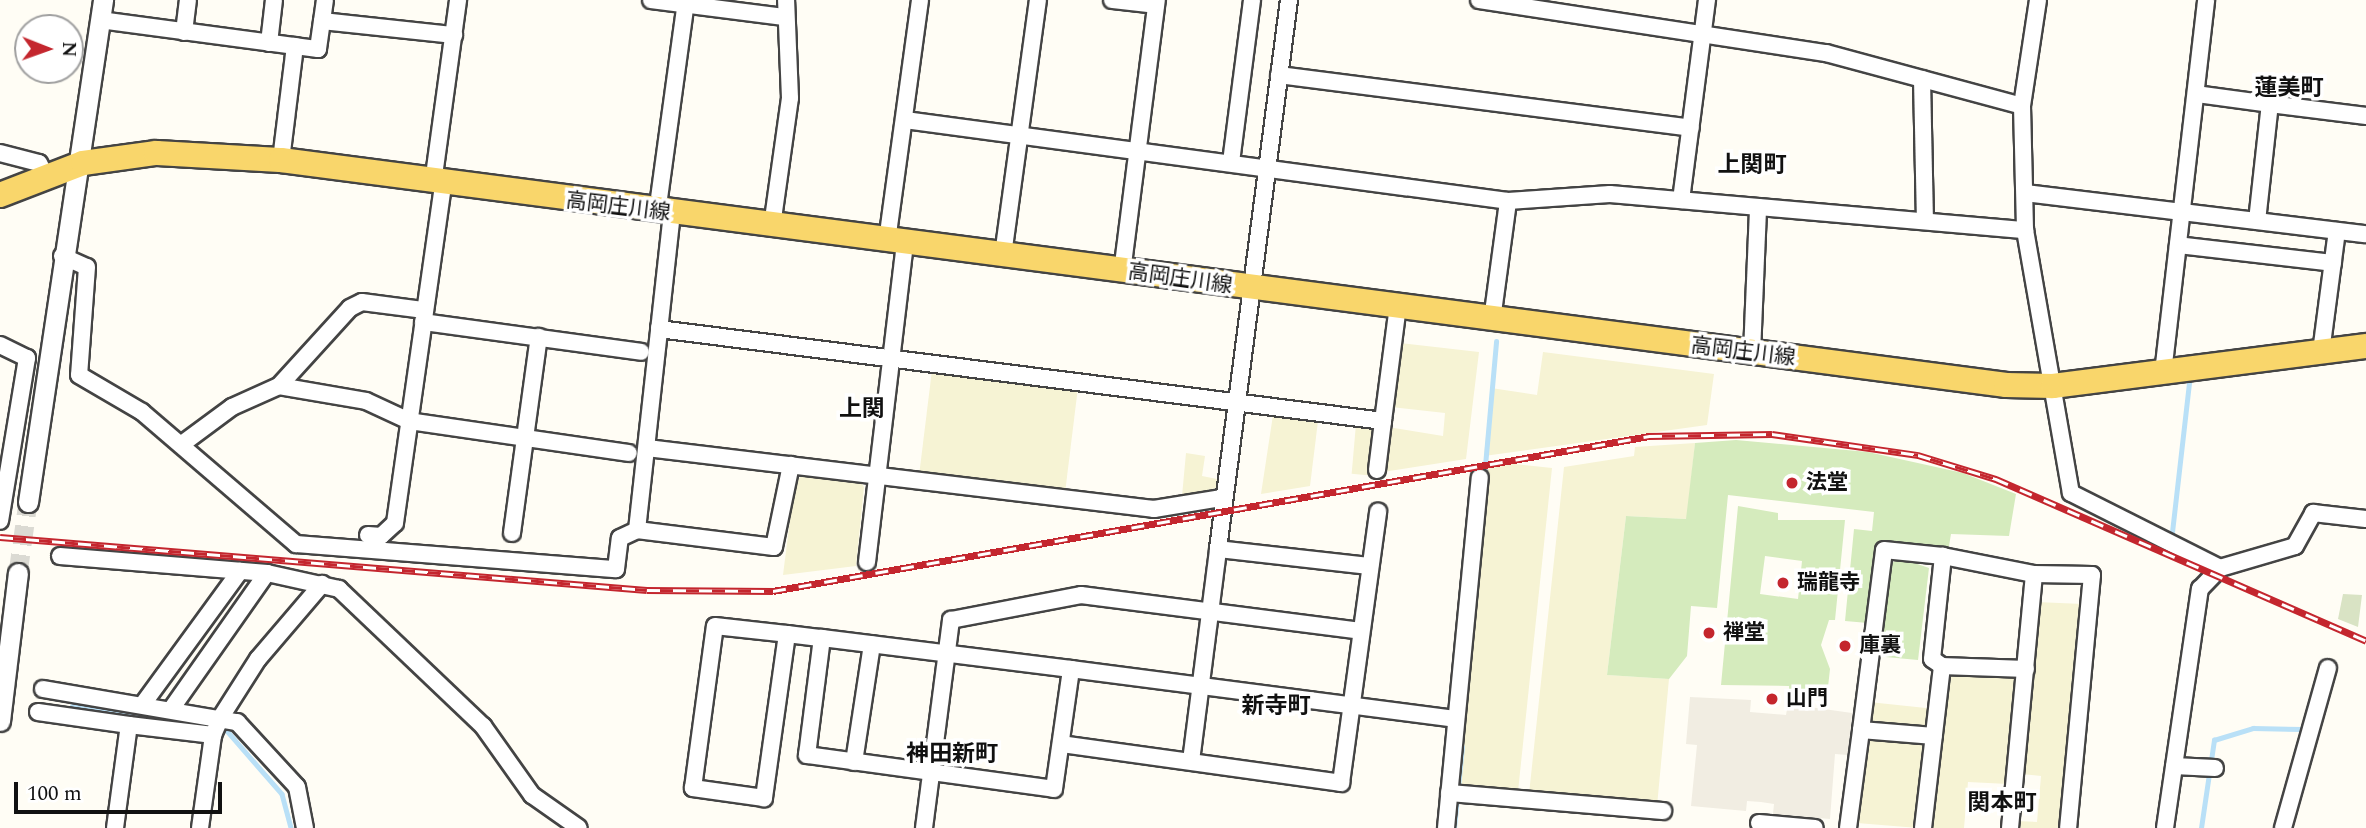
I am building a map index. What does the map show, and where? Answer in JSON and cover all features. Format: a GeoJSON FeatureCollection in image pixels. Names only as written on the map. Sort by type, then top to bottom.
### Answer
{"type":"FeatureCollection","features":[{"type":"Feature","properties":{"kind":"main road","name":"高岡庄川線"},"geometry":{"type":"LineString","coordinates":[[0,195],[45,175],[83,163],[156,153],[281,160],[438,184],[1492,320],[1752,353],[2053,386],[2366,346]]}},
{"type":"Feature","properties":{"kind":"street"},"geometry":{"type":"LineString","coordinates":[[27,502],[70,196],[83,163],[103,0]]}},
{"type":"Feature","properties":{"kind":"street"},"geometry":{"type":"LineString","coordinates":[[184,32],[188,0]]}},
{"type":"Feature","properties":{"kind":"street"},"geometry":{"type":"LineString","coordinates":[[270,43],[274,0]]}},
{"type":"Feature","properties":{"kind":"street"},"geometry":{"type":"LineString","coordinates":[[100,20],[318,49],[325,0]]}},
{"type":"Feature","properties":{"kind":"street"},"geometry":{"type":"LineString","coordinates":[[368,535],[381,536],[395,523],[423,316],[458,0]]}},
{"type":"Feature","properties":{"kind":"street"},"geometry":{"type":"LineString","coordinates":[[651,0],[686,2],[784,17]]}},
{"type":"Feature","properties":{"kind":"street"},"geometry":{"type":"LineString","coordinates":[[772,226],[790,98],[784,17],[786,0]]}},
{"type":"Feature","properties":{"kind":"street"},"geometry":{"type":"LineString","coordinates":[[867,562],[888,361],[905,120],[920,0]]}},
{"type":"Feature","properties":{"kind":"street"},"geometry":{"type":"LineString","coordinates":[[1003,255],[1038,0]]}},
{"type":"Feature","properties":{"kind":"street"},"geometry":{"type":"LineString","coordinates":[[1112,0],[1156,3],[1122,272]]}},
{"type":"Feature","properties":{"kind":"street"},"geometry":{"type":"LineString","coordinates":[[1231,162],[1252,0]]}},
{"type":"Feature","properties":{"kind":"street"},"geometry":{"type":"LineString","coordinates":[[1191,761],[1234,404],[1289,0]]}},
{"type":"Feature","properties":{"kind":"street"},"geometry":{"type":"LineString","coordinates":[[1479,0],[1703,29],[1922,79],[2022,106]]}},
{"type":"Feature","properties":{"kind":"street"},"geometry":{"type":"LineString","coordinates":[[1681,200],[1707,0]]}},
{"type":"Feature","properties":{"kind":"street"},"geometry":{"type":"LineString","coordinates":[[2038,0],[2022,106],[2025,230],[2071,493],[2220,568]]}},
{"type":"Feature","properties":{"kind":"street"},"geometry":{"type":"LineString","coordinates":[[2163,373],[2206,0]]}},
{"type":"Feature","properties":{"kind":"street"},"geometry":{"type":"LineString","coordinates":[[637,530],[659,329],[665,213],[686,2]]}},
{"type":"Feature","properties":{"kind":"street"},"geometry":{"type":"LineString","coordinates":[[322,21],[454,35]]}},
{"type":"Feature","properties":{"kind":"street"},"geometry":{"type":"LineString","coordinates":[[281,160],[295,46]]}},
{"type":"Feature","properties":{"kind":"street"},"geometry":{"type":"LineString","coordinates":[[1279,75],[1691,128]]}},
{"type":"Feature","properties":{"kind":"street"},"geometry":{"type":"LineString","coordinates":[[1922,79],[1925,218]]}},
{"type":"Feature","properties":{"kind":"street"},"geometry":{"type":"LineString","coordinates":[[2196,94],[2366,116]]}},
{"type":"Feature","properties":{"kind":"street"},"geometry":{"type":"LineString","coordinates":[[2257,221],[2270,104]]}},
{"type":"Feature","properties":{"kind":"street"},"geometry":{"type":"LineString","coordinates":[[905,120],[1138,152],[1267,166],[1508,201],[1610,194],[1925,218],[2025,230]]}},
{"type":"Feature","properties":{"kind":"street"},"geometry":{"type":"LineString","coordinates":[[0,153],[39,163],[45,175]]}},
{"type":"Feature","properties":{"kind":"street"},"geometry":{"type":"LineString","coordinates":[[2025,193],[2366,234]]}},
{"type":"Feature","properties":{"kind":"street"},"geometry":{"type":"LineString","coordinates":[[1492,320],[1508,201]]}},
{"type":"Feature","properties":{"kind":"street"},"geometry":{"type":"LineString","coordinates":[[1752,353],[1758,207]]}},
{"type":"Feature","properties":{"kind":"street"},"geometry":{"type":"LineString","coordinates":[[2321,352],[2337,231]]}},
{"type":"Feature","properties":{"kind":"street"},"geometry":{"type":"LineString","coordinates":[[2178,246],[2333,263]]}},
{"type":"Feature","properties":{"kind":"street"},"geometry":{"type":"LineString","coordinates":[[62,256],[86,267],[79,375],[182,444],[296,544],[615,569],[620,538],[637,530],[774,547],[791,465]]}},
{"type":"Feature","properties":{"kind":"street"},"geometry":{"type":"LineString","coordinates":[[182,444],[232,407],[279,386],[362,302],[539,337],[641,352]]}},
{"type":"Feature","properties":{"kind":"street"},"geometry":{"type":"LineString","coordinates":[[1377,470],[1398,306]]}},
{"type":"Feature","properties":{"kind":"street"},"geometry":{"type":"LineString","coordinates":[[659,329],[888,361],[1383,421]]}},
{"type":"Feature","properties":{"kind":"street"},"geometry":{"type":"LineString","coordinates":[[512,533],[539,337]]}},
{"type":"Feature","properties":{"kind":"street"},"geometry":{"type":"LineString","coordinates":[[0,345],[27,358],[0,521]]}},
{"type":"Feature","properties":{"kind":"street"},"geometry":{"type":"LineString","coordinates":[[279,386],[366,401],[409,421],[629,453]]}},
{"type":"Feature","properties":{"kind":"street"},"geometry":{"type":"LineString","coordinates":[[647,448],[1154,509],[1222,498]]}},
{"type":"Feature","properties":{"kind":"street"},"geometry":{"type":"LineString","coordinates":[[1446,828],[1480,478]]}},
{"type":"Feature","properties":{"kind":"street"},"geometry":{"type":"LineString","coordinates":[[1061,744],[1341,783],[1378,512]]}},
{"type":"Feature","properties":{"kind":"street"},"geometry":{"type":"LineString","coordinates":[[2165,828],[2200,589],[2220,568],[2295,546],[2313,513],[2366,519]]}},
{"type":"Feature","properties":{"kind":"street"},"geometry":{"type":"LineString","coordinates":[[1217,549],[1370,566]]}},
{"type":"Feature","properties":{"kind":"street"},"geometry":{"type":"LineString","coordinates":[[1848,828],[1884,550],[1943,556],[2034,574],[2092,575],[2068,828]]}},
{"type":"Feature","properties":{"kind":"street"},"geometry":{"type":"LineString","coordinates":[[60,556],[267,573],[340,589],[483,726],[532,795],[579,828]]}},
{"type":"Feature","properties":{"kind":"street"},"geometry":{"type":"LineString","coordinates":[[1943,556],[1932,659],[1942,666],[2026,668]]}},
{"type":"Feature","properties":{"kind":"street"},"geometry":{"type":"LineString","coordinates":[[143,704],[240,571]]}},
{"type":"Feature","properties":{"kind":"street"},"geometry":{"type":"LineString","coordinates":[[0,721],[18,573]]}},
{"type":"Feature","properties":{"kind":"street"},"geometry":{"type":"LineString","coordinates":[[172,708],[267,573]]}},
{"type":"Feature","properties":{"kind":"street"},"geometry":{"type":"LineString","coordinates":[[2011,828],[2034,574]]}},
{"type":"Feature","properties":{"kind":"street"},"geometry":{"type":"LineString","coordinates":[[212,828],[201,820],[213,734],[258,659],[322,583]]}},
{"type":"Feature","properties":{"kind":"street"},"geometry":{"type":"LineString","coordinates":[[924,828],[929,772],[951,621],[1081,595],[1361,631]]}},
{"type":"Feature","properties":{"kind":"street"},"geometry":{"type":"LineString","coordinates":[[787,634],[764,798],[693,788],[715,626],[787,634],[822,638],[946,653],[1455,719]]}},
{"type":"Feature","properties":{"kind":"street"},"geometry":{"type":"LineString","coordinates":[[822,638],[807,755],[1054,789],[1071,669]]}},
{"type":"Feature","properties":{"kind":"street"},"geometry":{"type":"LineString","coordinates":[[854,762],[872,644]]}},
{"type":"Feature","properties":{"kind":"street"},"geometry":{"type":"LineString","coordinates":[[1923,828],[1942,666]]}},
{"type":"Feature","properties":{"kind":"street"},"geometry":{"type":"LineString","coordinates":[[2283,828],[2328,668]]}},
{"type":"Feature","properties":{"kind":"street"},"geometry":{"type":"LineString","coordinates":[[43,689],[222,716],[237,722],[297,787],[305,828]]}},
{"type":"Feature","properties":{"kind":"street"},"geometry":{"type":"LineString","coordinates":[[38,712],[213,734]]}},
{"type":"Feature","properties":{"kind":"street"},"geometry":{"type":"LineString","coordinates":[[115,828],[129,725]]}},
{"type":"Feature","properties":{"kind":"street"},"geometry":{"type":"LineString","coordinates":[[1861,730],[1934,736]]}},
{"type":"Feature","properties":{"kind":"street"},"geometry":{"type":"LineString","coordinates":[[2174,766],[2215,768]]}},
{"type":"Feature","properties":{"kind":"street"},"geometry":{"type":"LineString","coordinates":[[1449,793],[1663,811]]}},
{"type":"Feature","properties":{"kind":"street"},"geometry":{"type":"LineString","coordinates":[[1759,823],[1815,828]]}},
{"type":"Feature","properties":{"kind":"shaded area"},"geometry":{"type":"Polygon","coordinates":[[[1400,343],[1479,352],[1466,459],[1383,472],[1388,427],[1443,436],[1445,413],[1391,407],[1400,343]]]}},
{"type":"Feature","properties":{"kind":"shaded area"},"geometry":{"type":"Polygon","coordinates":[[[1543,352],[1714,374],[1707,425],[1484,456],[1491,388],[1537,395],[1543,352]]]}},
{"type":"Feature","properties":{"kind":"shaded area"},"geometry":{"type":"Polygon","coordinates":[[[932,370],[1078,388],[1065,489],[920,471],[932,370]]]}},
{"type":"Feature","properties":{"kind":"shaded area"},"geometry":{"type":"Polygon","coordinates":[[[1273,415],[1318,421],[1310,486],[1261,494],[1273,415]]]}},
{"type":"Feature","properties":{"kind":"shaded area"},"geometry":{"type":"Polygon","coordinates":[[[1356,424],[1377,426],[1373,476],[1352,474],[1356,424]]]}},
{"type":"Feature","properties":{"kind":"shaded area"},"geometry":{"type":"Polygon","coordinates":[[[1695,443],[1687,519],[1626,516],[1607,675],[1669,679],[1657,806],[1529,794],[1564,467],[1634,456],[1635,447],[1695,443]]]}},
{"type":"Feature","properties":{"kind":"shaded area"},"geometry":{"type":"Polygon","coordinates":[[[1186,453],[1205,456],[1202,476],[1217,479],[1216,488],[1182,496],[1186,453]]]}},
{"type":"Feature","properties":{"kind":"shaded area"},"geometry":{"type":"Polygon","coordinates":[[[1485,461],[1552,468],[1518,794],[1451,787],[1485,461]]]}},
{"type":"Feature","properties":{"kind":"shaded area"},"geometry":{"type":"Polygon","coordinates":[[[805,474],[858,478],[864,487],[856,566],[783,575],[795,481],[805,474]]]}},
{"type":"Feature","properties":{"kind":"shaded area"},"geometry":{"type":"Polygon","coordinates":[[[2036,602],[2083,604],[2062,828],[2016,828],[2016,821],[2037,822],[2041,776],[2021,774],[2036,602]]]}},
{"type":"Feature","properties":{"kind":"shaded area"},"geometry":{"type":"Polygon","coordinates":[[[1946,670],[2018,673],[2008,784],[1968,782],[1964,828],[1930,828],[1946,670]]]}},
{"type":"Feature","properties":{"kind":"shaded area"},"geometry":{"type":"Polygon","coordinates":[[[1690,697],[1751,700],[1750,712],[1786,715],[1788,704],[1852,713],[1848,755],[1835,754],[1830,819],[1773,814],[1774,804],[1761,802],[1747,801],[1746,811],[1691,806],[1697,745],[1686,744],[1690,697]]]}},
{"type":"Feature","properties":{"kind":"shaded area"},"geometry":{"type":"Polygon","coordinates":[[[1869,702],[1931,708],[1928,729],[1867,723],[1869,702]]]}},
{"type":"Feature","properties":{"kind":"shaded area"},"geometry":{"type":"Polygon","coordinates":[[[1872,736],[1927,745],[1918,828],[1857,823],[1866,740],[1872,736]]]}},
{"type":"Feature","properties":{"kind":"green space"},"geometry":{"type":"Polygon","coordinates":[[[1736,440],[1868,452],[1963,473],[2016,494],[2009,536],[1951,534],[1948,552],[1881,544],[1868,623],[1845,621],[1854,529],[1872,531],[1874,512],[1728,495],[1717,608],[1691,606],[1687,656],[1669,679],[1607,675],[1626,516],[1686,519],[1695,443],[1736,440]]]}},
{"type":"Feature","properties":{"kind":"green space"},"geometry":{"type":"Polygon","coordinates":[[[1738,506],[1778,513],[1778,520],[1845,520],[1835,620],[1829,620],[1821,645],[1830,669],[1827,696],[1789,692],[1789,686],[1721,685],[1738,506]],[[1765,556],[1760,594],[1798,599],[1802,561],[1765,556]]]}},
{"type":"Feature","properties":{"kind":"green space"},"geometry":{"type":"Polygon","coordinates":[[[1903,559],[1929,568],[1918,660],[1875,656],[1887,575],[1893,562],[1903,559]]]}},
{"type":"Feature","properties":{"kind":"green space"},"geometry":{"type":"Polygon","coordinates":[[[2343,594],[2362,595],[2358,627],[2338,619],[2343,594]]]}},
{"type":"Feature","properties":{"kind":"waterway"},"geometry":{"type":"LineString","coordinates":[[1484,477],[1496,342]]}},
{"type":"Feature","properties":{"kind":"waterway"},"geometry":{"type":"LineString","coordinates":[[2171,541],[2189,383]]}},
{"type":"Feature","properties":{"kind":"waterway"},"geometry":{"type":"LineString","coordinates":[[72,706],[172,719]]}},
{"type":"Feature","properties":{"kind":"waterway"},"geometry":{"type":"LineString","coordinates":[[222,725],[282,794],[291,828]]}},
{"type":"Feature","properties":{"kind":"waterway"},"geometry":{"type":"LineString","coordinates":[[2201,828],[2214,740],[2253,728],[2302,729]]}},
{"type":"Feature","properties":{"kind":"waterway"},"geometry":{"type":"LineString","coordinates":[[1454,828],[1462,747]]}},
{"type":"Feature","properties":{"kind":"tunnel"},"geometry":{"type":"LineString","coordinates":[[18,573],[28,502]]}},
{"type":"Feature","properties":{"kind":"railway"},"geometry":{"type":"LineString","coordinates":[[0,537],[647,590],[773,591],[1649,436],[1772,434],[1918,455],[1996,479],[2366,641]]}},
{"type":"Feature","properties":{"kind":"place","name":"法堂"},"geometry":{"type":"Point","coordinates":[1792,483]}},
{"type":"Feature","properties":{"kind":"place","name":"瑞龍寺"},"geometry":{"type":"Point","coordinates":[1783,583]}},
{"type":"Feature","properties":{"kind":"place","name":"禅堂"},"geometry":{"type":"Point","coordinates":[1709,633]}},
{"type":"Feature","properties":{"kind":"place","name":"庫裏"},"geometry":{"type":"Point","coordinates":[1845,646]}},
{"type":"Feature","properties":{"kind":"place","name":"山門"},"geometry":{"type":"Point","coordinates":[1772,699]}},
{"type":"Feature","properties":{"kind":"district","name":"蓮美町"},"geometry":{"type":"Point","coordinates":[2289,89]}},
{"type":"Feature","properties":{"kind":"district","name":"上関町"},"geometry":{"type":"Point","coordinates":[1752,166]}},
{"type":"Feature","properties":{"kind":"district","name":"上関"},"geometry":{"type":"Point","coordinates":[862,410]}},
{"type":"Feature","properties":{"kind":"district","name":"新寺町"},"geometry":{"type":"Point","coordinates":[1276,707]}},
{"type":"Feature","properties":{"kind":"district","name":"神田新町"},"geometry":{"type":"Point","coordinates":[952,755]}},
{"type":"Feature","properties":{"kind":"district","name":"関本町"},"geometry":{"type":"Point","coordinates":[2002,804]}}]}
